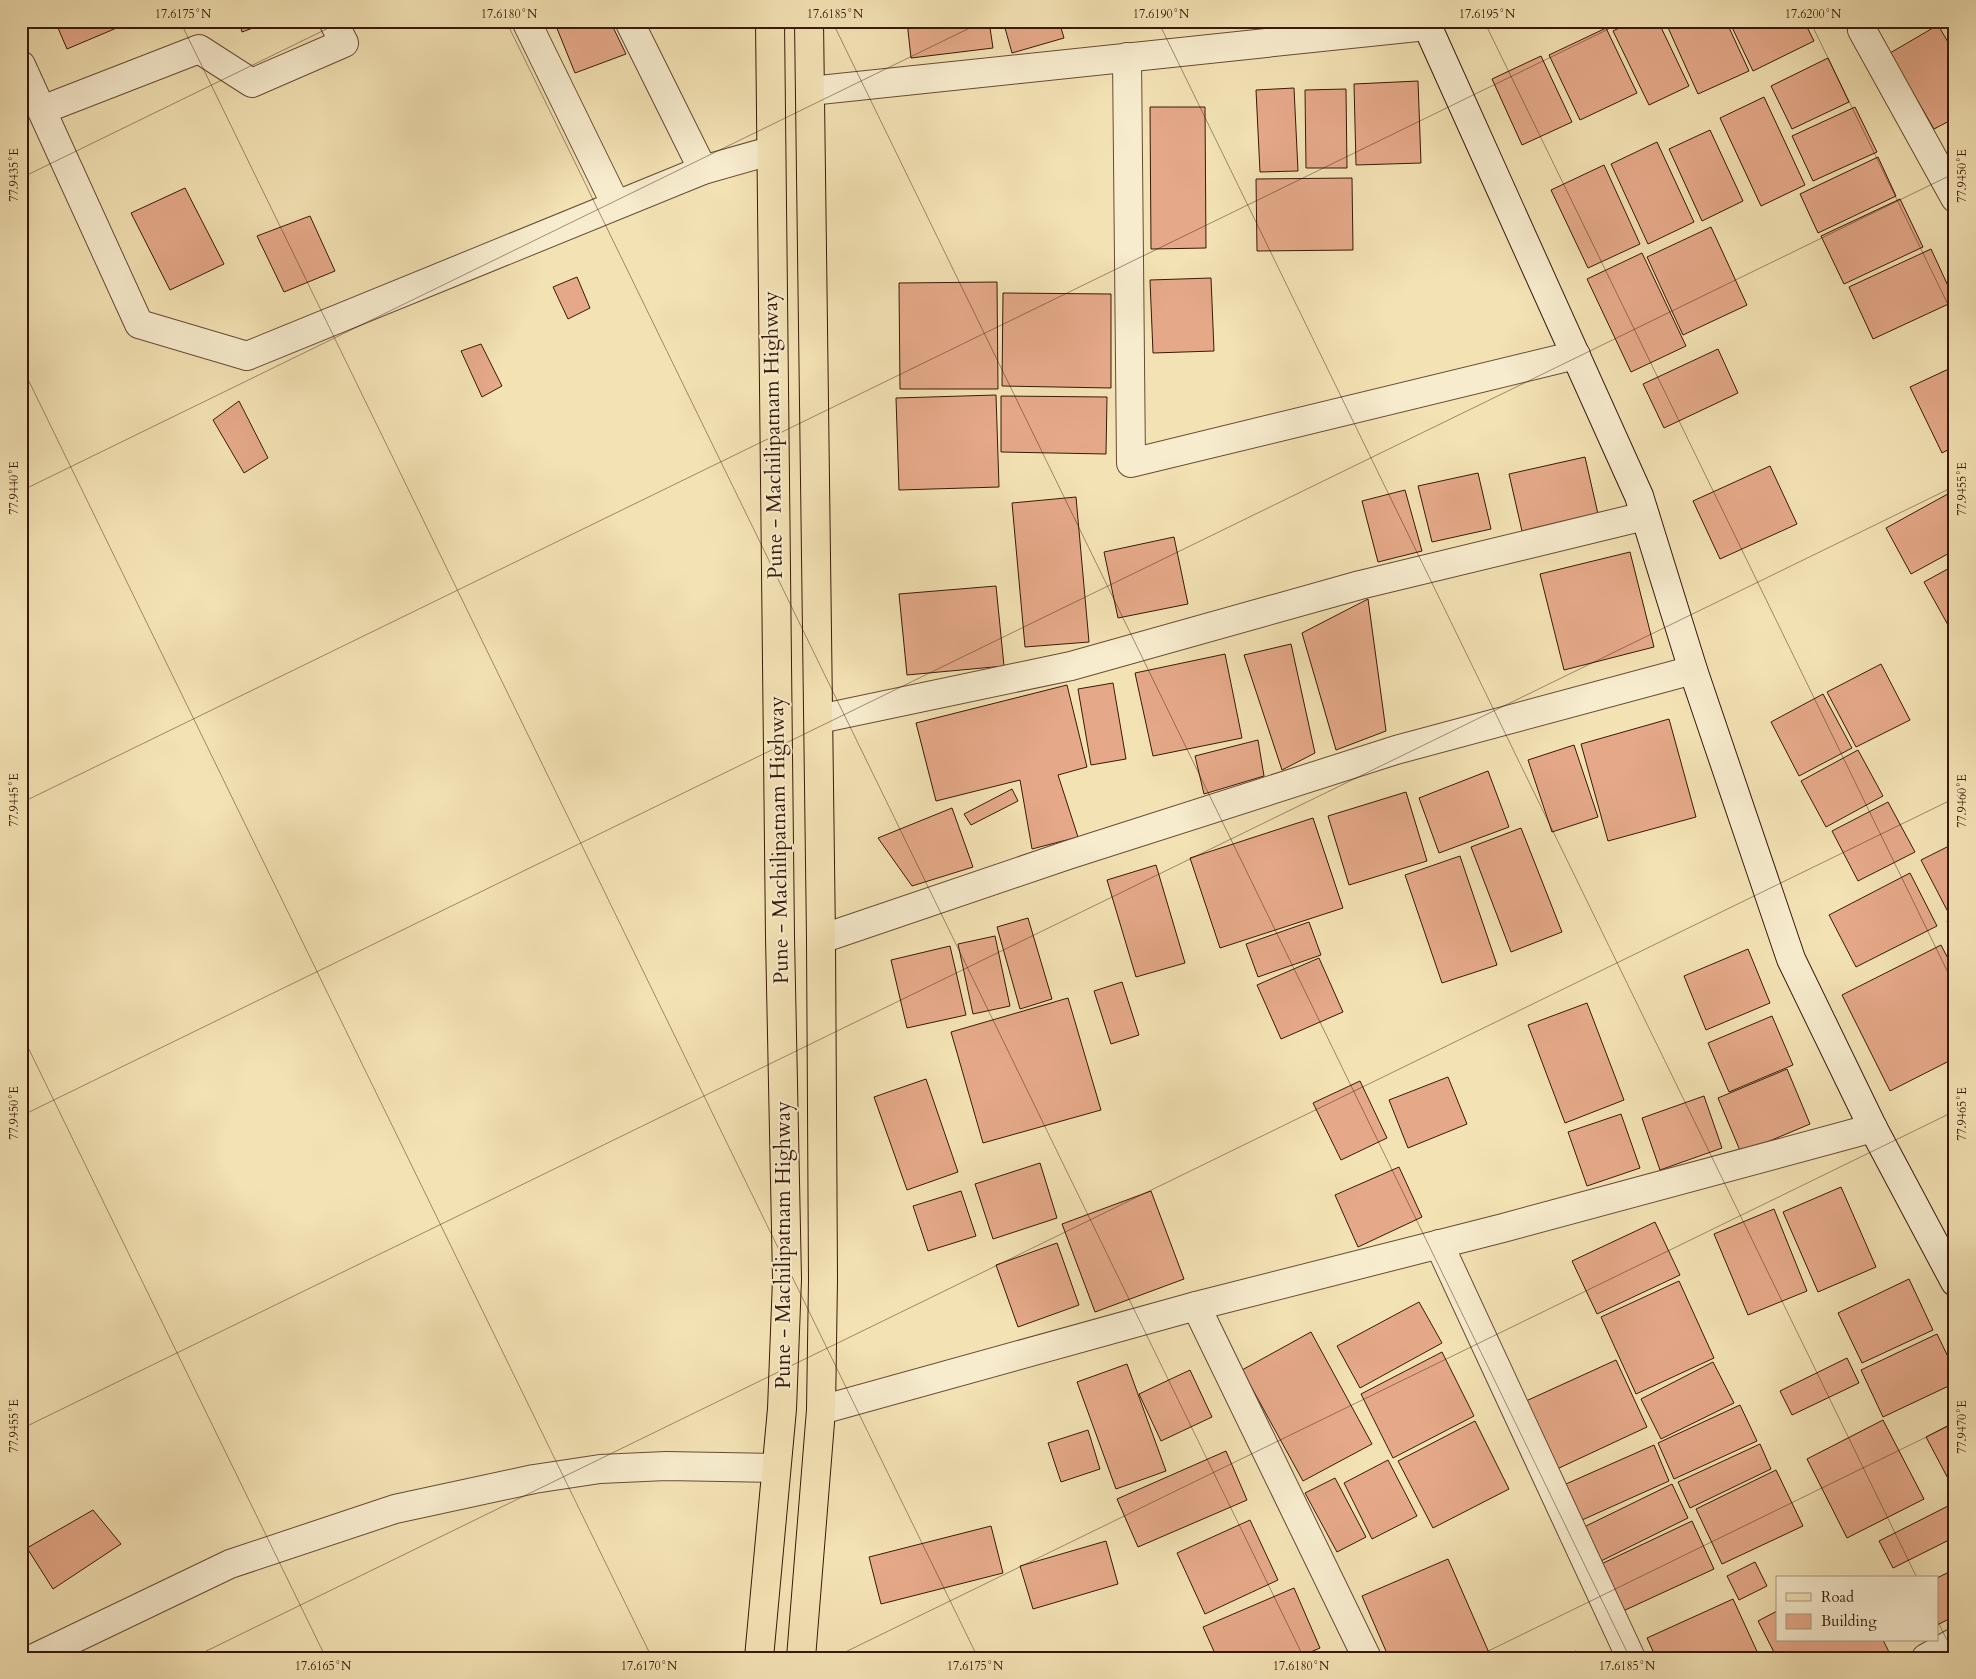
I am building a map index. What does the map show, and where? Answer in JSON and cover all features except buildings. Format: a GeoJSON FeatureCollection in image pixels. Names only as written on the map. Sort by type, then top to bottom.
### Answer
{"type":"FeatureCollection","features":[{"type":"Feature","properties":{"kind":"main road","name":"Pune - Machilipatnam Highway"},"geometry":{"type":"LineString","coordinates":[[759,1658],[782,1410],[787,1279],[780,938],[770,21]]}},
{"type":"Feature","properties":{"kind":"main road","name":"Pune - Machilipatnam Highway"},"geometry":{"type":"LineString","coordinates":[[801,1658],[821,1410],[824,1280],[822,939],[809,21]]}},
{"type":"Feature","properties":{"kind":"street"},"geometry":{"type":"LineString","coordinates":[[42,110],[199,49],[252,83],[344,44],[333,21]]}},
{"type":"Feature","properties":{"kind":"street"},"geometry":{"type":"LineString","coordinates":[[526,21],[616,205]]}},
{"type":"Feature","properties":{"kind":"street"},"geometry":{"type":"LineString","coordinates":[[629,21],[703,170]]}},
{"type":"Feature","properties":{"kind":"street"},"geometry":{"type":"LineString","coordinates":[[810,91],[1426,24],[1639,496],[1693,670],[1791,959],[1874,1128],[1955,1282]]}},
{"type":"Feature","properties":{"kind":"street"},"geometry":{"type":"LineString","coordinates":[[1862,30],[1955,198]]}},
{"type":"Feature","properties":{"kind":"street"},"geometry":{"type":"LineString","coordinates":[[1127,57],[1131,463],[1576,356]]}},
{"type":"Feature","properties":{"kind":"street"},"geometry":{"type":"LineString","coordinates":[[21,65],[139,324],[247,356],[703,170],[770,151]]}},
{"type":"Feature","properties":{"kind":"street"},"geometry":{"type":"LineString","coordinates":[[818,719],[1071,666],[1360,585],[1645,516]]}},
{"type":"Feature","properties":{"kind":"street"},"geometry":{"type":"LineString","coordinates":[[822,939],[1068,855],[1396,750],[1693,670]]}},
{"type":"Feature","properties":{"kind":"street"},"geometry":{"type":"LineString","coordinates":[[821,1410],[1196,1306],[1439,1244],[1874,1128]]}},
{"type":"Feature","properties":{"kind":"street"},"geometry":{"type":"LineString","coordinates":[[1439,1244],[1631,1658]]}},
{"type":"Feature","properties":{"kind":"street"},"geometry":{"type":"LineString","coordinates":[[1196,1306],[1367,1658]]}},
{"type":"Feature","properties":{"kind":"street"},"geometry":{"type":"LineString","coordinates":[[34,1658],[230,1564],[395,1509],[534,1478],[600,1470],[666,1466],[776,1468]]}},
{"type":"Feature","properties":{"kind":"street"},"geometry":{"type":"LineString","coordinates":[[1926,1658],[1955,1642]]}}]}
